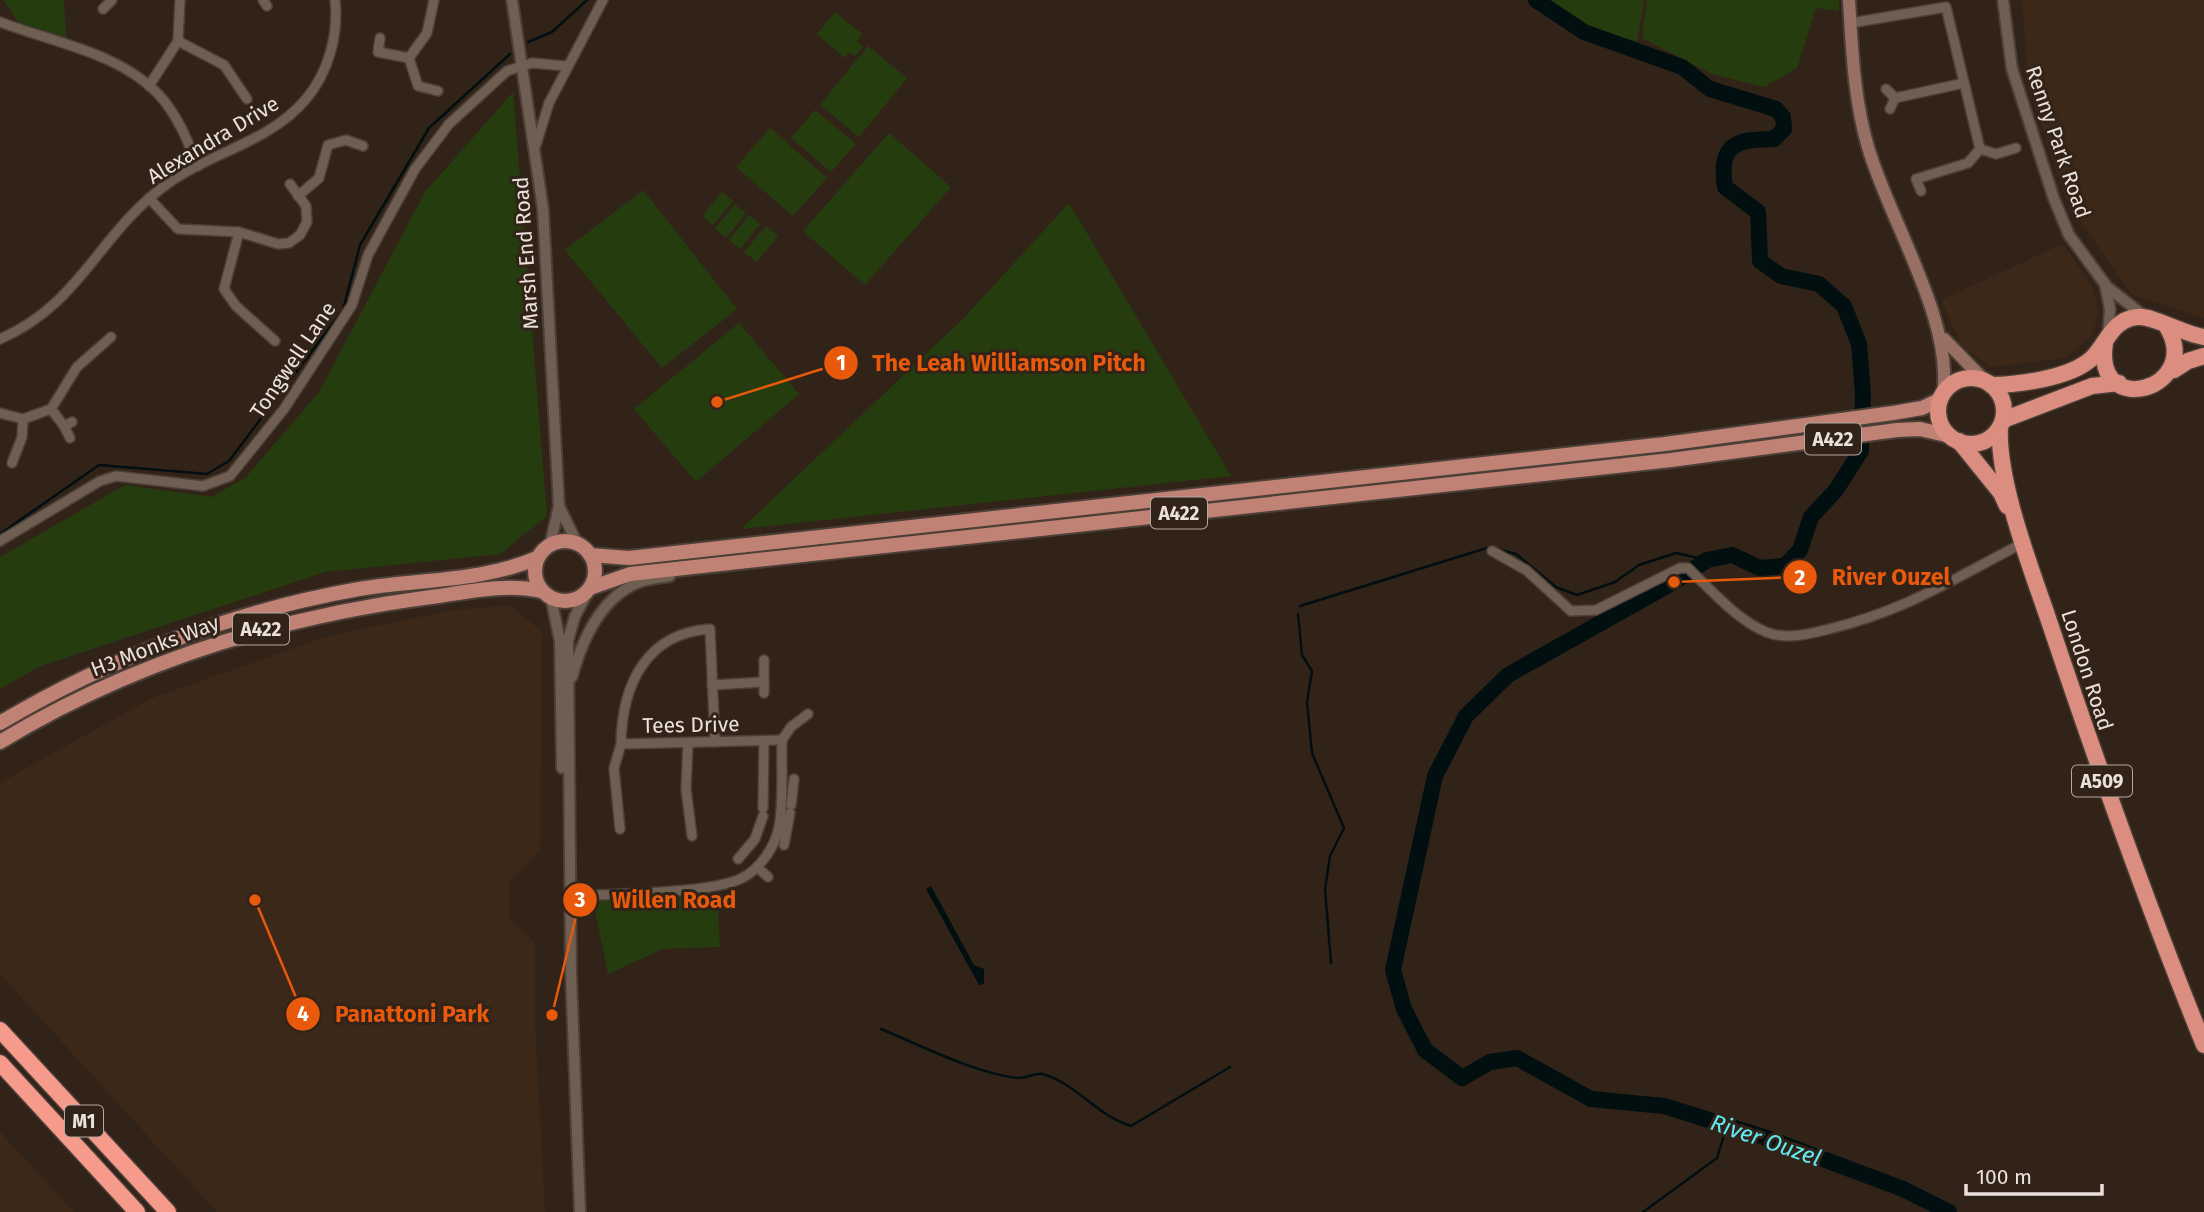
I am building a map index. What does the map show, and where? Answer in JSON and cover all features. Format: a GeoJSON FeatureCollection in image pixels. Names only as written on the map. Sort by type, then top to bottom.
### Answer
{"type":"FeatureCollection","features":[{"type":"Feature","properties":{"kind":"highway"},"geometry":{"type":"LineString","coordinates":[[2204,337],[2167,327],[2144,316],[2127,319],[2091,359],[2078,367],[2019,384],[1961,380],[1942,396],[1939,419],[1955,439],[1984,441],[2001,424],[2092,386],[2119,383],[2140,391],[2151,389],[2166,381],[2174,370],[2188,360],[2204,356]]}},
{"type":"Feature","properties":{"kind":"highway"},"geometry":{"type":"LineString","coordinates":[[2167,327],[2177,346],[2174,370]]}},
{"type":"Feature","properties":{"kind":"highway"},"geometry":{"type":"LineString","coordinates":[[2106,340],[2105,363],[2119,383]]}},
{"type":"Feature","properties":{"kind":"highway"},"geometry":{"type":"LineString","coordinates":[[1988,383],[2003,402],[2001,424]]}},
{"type":"Feature","properties":{"kind":"highway","name":"London Road"},"geometry":{"type":"LineString","coordinates":[[2001,424],[2000,457],[2023,543],[2115,818],[2204,1045]]}},
{"type":"Feature","properties":{"kind":"highway","name":"London Road"},"geometry":{"type":"LineString","coordinates":[[1955,439],[2001,493],[2023,543]]}},
{"type":"Feature","properties":{"kind":"highway","name":"M1"},"geometry":{"type":"LineString","coordinates":[[0,1030],[168,1212]]}},
{"type":"Feature","properties":{"kind":"highway","name":"M1"},"geometry":{"type":"LineString","coordinates":[[0,1063],[137,1212]]}},
{"type":"Feature","properties":{"kind":"main road"},"geometry":{"type":"LineString","coordinates":[[1849,0],[1855,82],[1867,146],[1940,333],[1946,366],[1942,396]]}},
{"type":"Feature","properties":{"kind":"main road"},"geometry":{"type":"LineString","coordinates":[[1940,333],[1953,352],[1988,383]]}},
{"type":"Feature","properties":{"kind":"main road","name":"A422"},"geometry":{"type":"LineString","coordinates":[[590,555],[629,558],[1767,432],[1922,408],[1942,396]]}},
{"type":"Feature","properties":{"kind":"main road","name":"A422"},"geometry":{"type":"LineString","coordinates":[[590,588],[630,574],[1770,448],[1897,430],[1920,429],[1955,439]]}},
{"type":"Feature","properties":{"kind":"main road"},"geometry":{"type":"LineString","coordinates":[[559,541],[577,543],[590,555],[595,572],[590,588],[575,600],[546,595],[535,575],[537,558],[550,545],[559,541]]}},
{"type":"Feature","properties":{"kind":"main road","name":"H3 Monks Way"},"geometry":{"type":"LineString","coordinates":[[0,723],[98,673],[175,640],[257,613],[358,589],[506,570],[537,558]]}},
{"type":"Feature","properties":{"kind":"main road","name":"H3 Monks Way"},"geometry":{"type":"LineString","coordinates":[[0,742],[102,687],[181,655],[260,629],[387,603],[507,586],[546,595]]}},
{"type":"Feature","properties":{"kind":"street"},"geometry":{"type":"LineString","coordinates":[[103,9],[112,0]]}},
{"type":"Feature","properties":{"kind":"street","name":"Alexandra Drive"},"geometry":{"type":"LineString","coordinates":[[0,339],[51,310],[77,284],[107,240],[149,198],[172,180],[261,135],[288,117],[306,99],[320,81],[334,41],[334,0]]}},
{"type":"Feature","properties":{"kind":"street"},"geometry":{"type":"LineString","coordinates":[[409,58],[427,33],[435,0]]}},
{"type":"Feature","properties":{"kind":"street","name":"Marsh End Road"},"geometry":{"type":"LineString","coordinates":[[512,0],[536,145],[554,365],[559,506],[550,545]]}},
{"type":"Feature","properties":{"kind":"street"},"geometry":{"type":"LineString","coordinates":[[536,145],[549,103],[566,66],[603,0]]}},
{"type":"Feature","properties":{"kind":"street","name":"Renny Park Road"},"geometry":{"type":"LineString","coordinates":[[2003,0],[2012,69],[2054,199],[2069,236],[2105,284],[2122,302],[2144,316]]}},
{"type":"Feature","properties":{"kind":"street"},"geometry":{"type":"LineString","coordinates":[[149,86],[178,41],[183,1]]}},
{"type":"Feature","properties":{"kind":"street"},"geometry":{"type":"LineString","coordinates":[[1851,23],[1945,3],[1980,149]]}},
{"type":"Feature","properties":{"kind":"street"},"geometry":{"type":"LineString","coordinates":[[0,22],[93,54],[149,86],[172,113],[198,166]]}},
{"type":"Feature","properties":{"kind":"street"},"geometry":{"type":"LineString","coordinates":[[380,37],[378,51],[409,58]]}},
{"type":"Feature","properties":{"kind":"street"},"geometry":{"type":"LineString","coordinates":[[178,41],[224,65],[247,99]]}},
{"type":"Feature","properties":{"kind":"street"},"geometry":{"type":"LineString","coordinates":[[409,58],[418,86],[438,91]]}},
{"type":"Feature","properties":{"kind":"street"},"geometry":{"type":"LineString","coordinates":[[524,64],[566,66]]}},
{"type":"Feature","properties":{"kind":"street","name":"Tongwell Lane"},"geometry":{"type":"LineString","coordinates":[[0,541],[100,481],[116,476],[203,486],[230,476],[284,409],[352,305],[368,255],[415,169],[449,124],[507,72],[524,64]]}},
{"type":"Feature","properties":{"kind":"street"},"geometry":{"type":"LineString","coordinates":[[1895,98],[1964,83]]}},
{"type":"Feature","properties":{"kind":"street"},"geometry":{"type":"LineString","coordinates":[[1886,89],[1895,98]]}},
{"type":"Feature","properties":{"kind":"street"},"geometry":{"type":"LineString","coordinates":[[1890,110],[1895,98]]}},
{"type":"Feature","properties":{"kind":"street"},"geometry":{"type":"LineString","coordinates":[[298,196],[319,177],[325,151],[335,136],[363,146]]}},
{"type":"Feature","properties":{"kind":"street"},"geometry":{"type":"LineString","coordinates":[[1980,149],[1996,154],[2017,148]]}},
{"type":"Feature","properties":{"kind":"street"},"geometry":{"type":"LineString","coordinates":[[1921,191],[1916,179],[1968,163],[1980,149]]}},
{"type":"Feature","properties":{"kind":"street"},"geometry":{"type":"LineString","coordinates":[[149,198],[178,229],[239,232],[278,244],[289,243],[300,235],[307,222],[306,206],[290,184]]}},
{"type":"Feature","properties":{"kind":"street"},"geometry":{"type":"LineString","coordinates":[[239,232],[224,289],[236,306],[261,322],[275,341]]}},
{"type":"Feature","properties":{"kind":"street"},"geometry":{"type":"LineString","coordinates":[[2105,284],[2109,304],[2106,340]]}},
{"type":"Feature","properties":{"kind":"street"},"geometry":{"type":"LineString","coordinates":[[0,413],[23,419],[51,409],[77,368],[111,337]]}},
{"type":"Feature","properties":{"kind":"street"},"geometry":{"type":"LineString","coordinates":[[51,409],[68,424],[70,438]]}},
{"type":"Feature","properties":{"kind":"street"},"geometry":{"type":"LineString","coordinates":[[12,463],[22,437],[23,419]]}},
{"type":"Feature","properties":{"kind":"street","name":"Marsh End Road"},"geometry":{"type":"LineString","coordinates":[[559,506],[577,543]]}},
{"type":"Feature","properties":{"kind":"street"},"geometry":{"type":"LineString","coordinates":[[1492,551],[1526,570],[1571,611],[1596,610],[1680,568],[1688,568],[1734,611],[1766,632],[1795,636],[1862,621],[1913,603],[2023,543]]}},
{"type":"Feature","properties":{"kind":"street"},"geometry":{"type":"LineString","coordinates":[[569,690],[584,639],[595,620],[619,594],[638,582],[711,565]]}},
{"type":"Feature","properties":{"kind":"street"},"geometry":{"type":"LineString","coordinates":[[580,1212],[570,895],[568,640],[575,617],[590,588]]}},
{"type":"Feature","properties":{"kind":"street"},"geometry":{"type":"LineString","coordinates":[[546,595],[560,640],[564,922],[574,1212]]}},
{"type":"Feature","properties":{"kind":"street"},"geometry":{"type":"LineString","coordinates":[[621,744],[626,703],[643,664],[652,651],[667,639],[687,630],[710,629],[715,742]]}},
{"type":"Feature","properties":{"kind":"street"},"geometry":{"type":"LineString","coordinates":[[764,660],[764,693]]}},
{"type":"Feature","properties":{"kind":"street"},"geometry":{"type":"LineString","coordinates":[[712,685],[764,682]]}},
{"type":"Feature","properties":{"kind":"street"},"geometry":{"type":"LineString","coordinates":[[784,845],[780,793],[782,740],[791,727],[808,714]]}},
{"type":"Feature","properties":{"kind":"street","name":"Tees Drive"},"geometry":{"type":"LineString","coordinates":[[620,829],[614,768],[621,744],[782,740]]}},
{"type":"Feature","properties":{"kind":"street","name":"Tees Drive"},"geometry":{"type":"LineString","coordinates":[[752,843],[763,812],[764,741]]}},
{"type":"Feature","properties":{"kind":"street"},"geometry":{"type":"LineString","coordinates":[[688,743],[687,789],[692,836]]}},
{"type":"Feature","properties":{"kind":"street"},"geometry":{"type":"LineString","coordinates":[[570,895],[638,894],[727,884],[740,879],[757,867],[783,828],[791,809],[794,779]]}},
{"type":"Feature","properties":{"kind":"street"},"geometry":{"type":"LineString","coordinates":[[780,793],[792,793]]}},
{"type":"Feature","properties":{"kind":"street"},"geometry":{"type":"LineString","coordinates":[[738,859],[752,843],[766,854]]}},
{"type":"Feature","properties":{"kind":"street"},"geometry":{"type":"LineString","coordinates":[[757,867],[768,877]]}},
{"type":"Feature","properties":{"kind":"shaded area"},"geometry":{"type":"Polygon","coordinates":[[[2022,0],[2204,0],[2204,318],[2132,295],[2067,202],[2029,89],[2022,0]]]}},
{"type":"Feature","properties":{"kind":"shaded area"},"geometry":{"type":"Polygon","coordinates":[[[2063,244],[2092,286],[2099,313],[2092,335],[2066,358],[1991,367],[1963,347],[1941,300],[2063,244]]]}},
{"type":"Feature","properties":{"kind":"shaded area"},"geometry":{"type":"Polygon","coordinates":[[[510,605],[542,632],[540,851],[509,883],[509,917],[535,943],[535,1023],[545,1212],[217,1212],[0,974],[0,783],[150,699],[328,636],[448,611],[510,605]]]}},
{"type":"Feature","properties":{"kind":"shaded area"},"geometry":{"type":"Polygon","coordinates":[[[931,886],[974,965],[984,969],[984,984],[979,985],[926,889],[931,886]]]}},
{"type":"Feature","properties":{"kind":"shaded area"},"geometry":{"type":"Polygon","coordinates":[[[0,1132],[74,1212],[0,1212],[0,1132]]]}},
{"type":"Feature","properties":{"kind":"green space"},"geometry":{"type":"Polygon","coordinates":[[[3,0],[64,0],[66,37],[19,23],[3,0]]]}},
{"type":"Feature","properties":{"kind":"green space"},"geometry":{"type":"Polygon","coordinates":[[[1549,0],[1644,0],[1637,42],[1589,28],[1549,0]]]}},
{"type":"Feature","properties":{"kind":"green space"},"geometry":{"type":"Polygon","coordinates":[[[1647,0],[1839,0],[1839,11],[1816,8],[1797,68],[1764,87],[1712,74],[1642,38],[1647,0]]]}},
{"type":"Feature","properties":{"kind":"green space"},"geometry":{"type":"Polygon","coordinates":[[[835,12],[862,34],[857,41],[863,47],[855,56],[849,52],[845,58],[817,34],[835,12]]]}},
{"type":"Feature","properties":{"kind":"green space"},"geometry":{"type":"Polygon","coordinates":[[[868,46],[907,78],[859,137],[820,105],[868,46]]]}},
{"type":"Feature","properties":{"kind":"green space"},"geometry":{"type":"Polygon","coordinates":[[[513,92],[547,516],[500,554],[325,572],[38,667],[0,689],[0,557],[125,485],[212,497],[246,477],[319,392],[425,192],[513,92]]]}},
{"type":"Feature","properties":{"kind":"green space"},"geometry":{"type":"Polygon","coordinates":[[[815,110],[856,144],[831,172],[791,138],[815,110]]]}},
{"type":"Feature","properties":{"kind":"green space"},"geometry":{"type":"Polygon","coordinates":[[[770,128],[827,178],[793,216],[736,167],[770,128]]]}},
{"type":"Feature","properties":{"kind":"green space"},"geometry":{"type":"Polygon","coordinates":[[[889,133],[951,187],[865,285],[803,231],[889,133]]]}},
{"type":"Feature","properties":{"kind":"green space"},"geometry":{"type":"Polygon","coordinates":[[[643,190],[737,309],[662,368],[565,250],[643,190]]]}},
{"type":"Feature","properties":{"kind":"green space"},"geometry":{"type":"Polygon","coordinates":[[[722,192],[733,201],[713,225],[702,216],[722,192]]]}},
{"type":"Feature","properties":{"kind":"green space"},"geometry":{"type":"Polygon","coordinates":[[[1069,203],[1231,476],[741,529],[964,318],[1069,203]]]}},
{"type":"Feature","properties":{"kind":"green space"},"geometry":{"type":"Polygon","coordinates":[[[735,204],[746,213],[726,238],[715,229],[735,204]]]}},
{"type":"Feature","properties":{"kind":"green space"},"geometry":{"type":"Polygon","coordinates":[[[749,215],[760,224],[740,249],[729,240],[749,215]]]}},
{"type":"Feature","properties":{"kind":"green space"},"geometry":{"type":"Polygon","coordinates":[[[766,226],[778,236],[757,262],[744,252],[766,226]]]}},
{"type":"Feature","properties":{"kind":"green space"},"geometry":{"type":"Polygon","coordinates":[[[739,323],[799,394],[696,482],[634,409],[739,323]]]}},
{"type":"Feature","properties":{"kind":"green space"},"geometry":{"type":"Polygon","coordinates":[[[717,890],[720,947],[662,949],[608,974],[595,910],[603,899],[717,890]]]}},
{"type":"Feature","properties":{"kind":"waterway"},"geometry":{"type":"LineString","coordinates":[[528,42],[552,32],[587,0]]}},
{"type":"Feature","properties":{"kind":"waterway","name":"River Ouzel"},"geometry":{"type":"LineString","coordinates":[[1536,0],[1584,32],[1682,67],[1710,89],[1776,109],[1783,117],[1784,129],[1774,139],[1749,140],[1733,147],[1727,153],[1724,161],[1725,187],[1758,212],[1760,261],[1781,276],[1819,284],[1844,306],[1859,344],[1863,394],[1861,451],[1836,490],[1811,517],[1800,550],[1785,566],[1760,568],[1732,555],[1707,560],[1674,582],[1508,675],[1466,716],[1435,776],[1393,970],[1404,1009],[1425,1050],[1462,1078],[1490,1062],[1517,1058],[1591,1099],[1664,1106],[1767,1138],[1903,1189],[1949,1212]]}},
{"type":"Feature","properties":{"kind":"waterway"},"geometry":{"type":"LineString","coordinates":[[0,534],[99,465],[207,474],[229,461],[343,310],[360,245],[429,128],[510,54]]}},
{"type":"Feature","properties":{"kind":"waterway"},"geometry":{"type":"LineString","coordinates":[[1300,606],[1490,547]]}},
{"type":"Feature","properties":{"kind":"waterway"},"geometry":{"type":"LineString","coordinates":[[1497,549],[1516,554],[1556,587],[1577,595],[1615,582],[1639,565],[1676,553],[1707,560]]}},
{"type":"Feature","properties":{"kind":"waterway"},"geometry":{"type":"LineString","coordinates":[[1298,614],[1302,655],[1312,671],[1307,702],[1312,753],[1344,828],[1330,856],[1325,889],[1331,963]]}},
{"type":"Feature","properties":{"kind":"waterway"},"geometry":{"type":"LineString","coordinates":[[881,1029],[948,1058],[1000,1075],[1024,1078],[1043,1074],[1066,1085],[1108,1115],[1131,1126],[1230,1067]]}},
{"type":"Feature","properties":{"kind":"waterway"},"geometry":{"type":"LineString","coordinates":[[1643,1212],[1717,1158],[1727,1126]]}},
{"type":"Feature","properties":{"kind":"place","name":"The Leah Williamson Pitch"},"geometry":{"type":"Point","coordinates":[717,402]}},
{"type":"Feature","properties":{"kind":"place","name":"River Ouzel"},"geometry":{"type":"Point","coordinates":[1674,582]}},
{"type":"Feature","properties":{"kind":"place","name":"Panattoni Park"},"geometry":{"type":"Point","coordinates":[255,900]}},
{"type":"Feature","properties":{"kind":"place","name":"Willen Road"},"geometry":{"type":"Point","coordinates":[552,1015]}}]}
